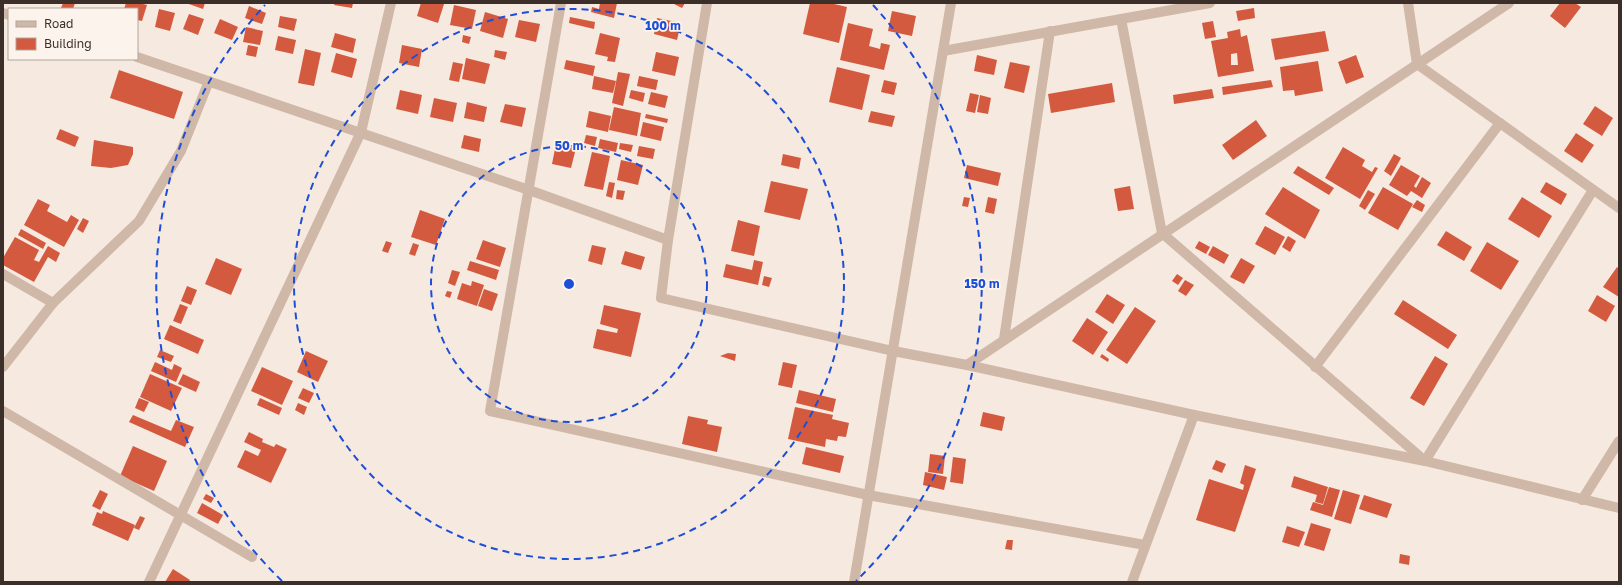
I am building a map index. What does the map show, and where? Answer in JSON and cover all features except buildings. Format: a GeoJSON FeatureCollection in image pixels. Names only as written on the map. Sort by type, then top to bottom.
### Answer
{"type":"FeatureCollection","features":[{"type":"Feature","properties":{"kind":"street"},"geometry":{"type":"LineString","coordinates":[[149,582],[361,132],[391,3]]}},
{"type":"Feature","properties":{"kind":"street"},"geometry":{"type":"LineString","coordinates":[[561,3],[490,410],[868,495],[1145,545]]}},
{"type":"Feature","properties":{"kind":"street"},"geometry":{"type":"LineString","coordinates":[[707,3],[668,240],[661,298],[1194,415],[1425,461],[1619,508]]}},
{"type":"Feature","properties":{"kind":"street"},"geometry":{"type":"LineString","coordinates":[[854,582],[951,3]]}},
{"type":"Feature","properties":{"kind":"street"},"geometry":{"type":"LineString","coordinates":[[943,51],[1210,3]]}},
{"type":"Feature","properties":{"kind":"street"},"geometry":{"type":"LineString","coordinates":[[1408,3],[1417,64],[1619,208]]}},
{"type":"Feature","properties":{"kind":"street"},"geometry":{"type":"LineString","coordinates":[[967,365],[1509,3]]}},
{"type":"Feature","properties":{"kind":"street"},"geometry":{"type":"LineString","coordinates":[[1121,19],[1162,234],[1425,461]]}},
{"type":"Feature","properties":{"kind":"street"},"geometry":{"type":"LineString","coordinates":[[1004,339],[1050,32]]}},
{"type":"Feature","properties":{"kind":"street"},"geometry":{"type":"LineString","coordinates":[[138,57],[361,132],[668,240]]}},
{"type":"Feature","properties":{"kind":"street"},"geometry":{"type":"LineString","coordinates":[[3,367],[53,303],[139,221],[182,151],[208,80]]}},
{"type":"Feature","properties":{"kind":"street"},"geometry":{"type":"LineString","coordinates":[[1315,367],[1500,123]]}},
{"type":"Feature","properties":{"kind":"street"},"geometry":{"type":"LineString","coordinates":[[1425,461],[1593,190]]}},
{"type":"Feature","properties":{"kind":"street"},"geometry":{"type":"LineString","coordinates":[[3,274],[53,303]]}},
{"type":"Feature","properties":{"kind":"street"},"geometry":{"type":"LineString","coordinates":[[3,411],[252,557]]}},
{"type":"Feature","properties":{"kind":"street"},"geometry":{"type":"LineString","coordinates":[[1132,582],[1194,415]]}},
{"type":"Feature","properties":{"kind":"street"},"geometry":{"type":"LineString","coordinates":[[1582,500],[1619,441]]}}]}
